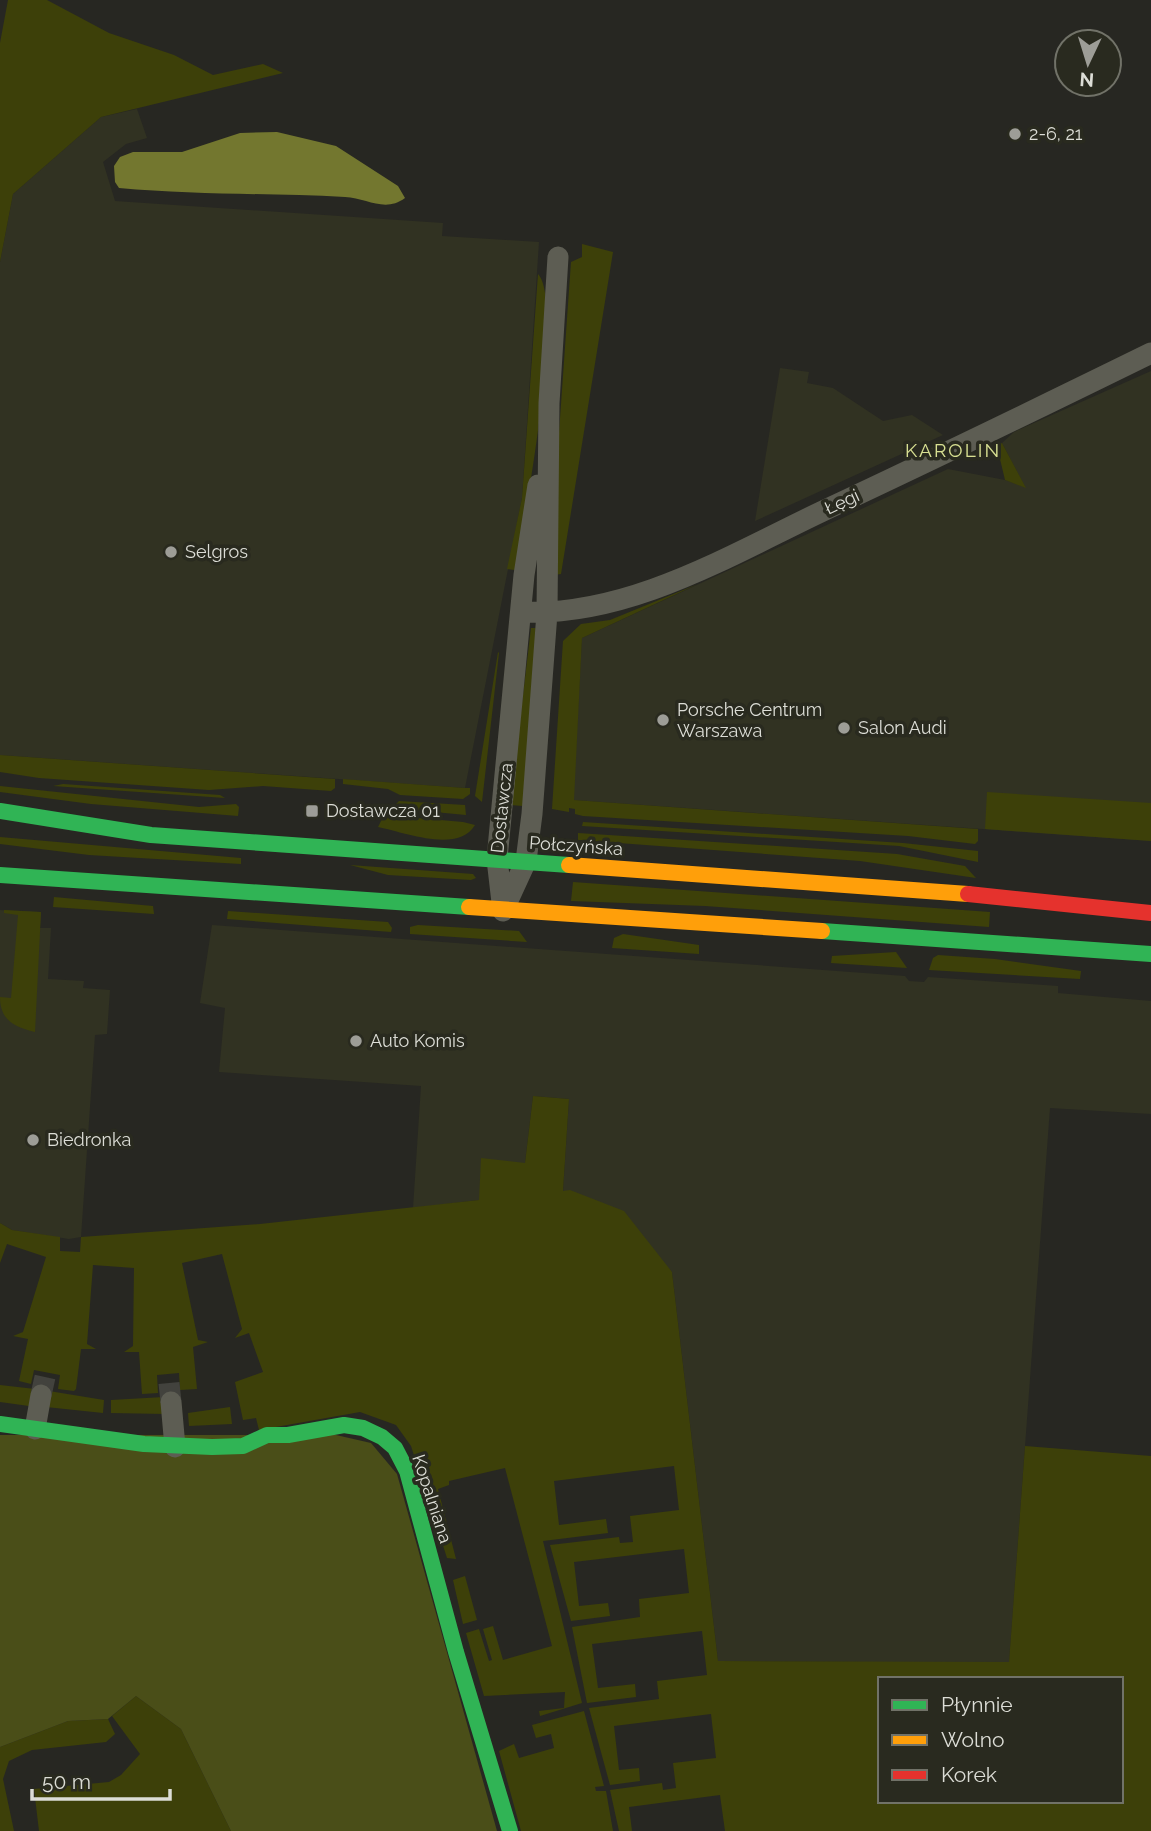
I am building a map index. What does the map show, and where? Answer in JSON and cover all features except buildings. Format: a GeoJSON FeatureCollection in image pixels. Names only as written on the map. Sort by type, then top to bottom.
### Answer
{"type":"FeatureCollection","features":[{"type":"Feature","properties":{"kind":"main road","name":"Połczyńska"},"geometry":{"type":"LineString","coordinates":[[0,811],[151,835],[975,894],[1151,913]]}},
{"type":"Feature","properties":{"kind":"main road"},"geometry":{"type":"LineString","coordinates":[[0,875],[1151,954]]}},
{"type":"Feature","properties":{"kind":"main road","name":"Kopalniana"},"geometry":{"type":"LineString","coordinates":[[0,1424],[175,1447],[243,1446],[255,1443],[267,1435],[288,1436],[344,1426],[363,1428],[382,1437],[394,1448],[407,1471],[510,1831]]}},
{"type":"Feature","properties":{"kind":"street","name":"Dostawcza"},"geometry":{"type":"LineString","coordinates":[[503,911],[526,862],[547,613],[550,403],[558,257]]}},
{"type":"Feature","properties":{"kind":"street","name":"Łęgi"},"geometry":{"type":"LineString","coordinates":[[521,612],[547,613],[622,601],[717,561],[970,443],[1151,353]]}},
{"type":"Feature","properties":{"kind":"street","name":"Dostawcza"},"geometry":{"type":"LineString","coordinates":[[503,911],[497,859],[521,612],[550,403]]}},
{"type":"Feature","properties":{"kind":"street"},"geometry":{"type":"LineString","coordinates":[[35,1429],[41,1395]]}},
{"type":"Feature","properties":{"kind":"street"},"geometry":{"type":"LineString","coordinates":[[171,1402],[175,1447]]}},
{"type":"Feature","properties":{"kind":"shaded area"},"geometry":{"type":"Polygon","coordinates":[[[8,0],[47,0],[109,33],[174,55],[213,75],[263,64],[283,73],[101,117],[13,194],[0,262],[0,43],[8,0]]]}},
{"type":"Feature","properties":{"kind":"shaded area"},"geometry":{"type":"Polygon","coordinates":[[[137,109],[147,138],[126,144],[103,162],[115,201],[443,223],[442,236],[539,242],[522,498],[465,788],[0,755],[0,262],[13,194],[101,117],[137,109]]]}},
{"type":"Feature","properties":{"kind":"shaded area"},"geometry":{"type":"Polygon","coordinates":[[[277,132],[336,146],[398,186],[405,198],[383,205],[345,197],[119,188],[115,182],[114,166],[120,157],[133,152],[182,152],[240,133],[277,132]]]}},
{"type":"Feature","properties":{"kind":"shaded area"},"geometry":{"type":"Polygon","coordinates":[[[582,244],[613,252],[561,574],[554,575],[557,461],[571,262],[582,257],[582,244]]]}},
{"type":"Feature","properties":{"kind":"shaded area"},"geometry":{"type":"Polygon","coordinates":[[[538,274],[545,293],[545,368],[515,570],[507,569],[522,498],[538,274]]]}},
{"type":"Feature","properties":{"kind":"shaded area"},"geometry":{"type":"Polygon","coordinates":[[[780,368],[809,372],[807,383],[833,388],[883,421],[912,415],[943,435],[755,521],[780,368]]]}},
{"type":"Feature","properties":{"kind":"shaded area"},"geometry":{"type":"Polygon","coordinates":[[[1151,371],[1151,841],[573,800],[582,638],[948,469],[1005,480],[1025,487],[1002,443],[1014,432],[1151,371]]]}},
{"type":"Feature","properties":{"kind":"shaded area"},"geometry":{"type":"Polygon","coordinates":[[[1002,443],[1026,488],[1005,480],[1000,459],[988,450],[1002,443]]]}},
{"type":"Feature","properties":{"kind":"shaded area"},"geometry":{"type":"Polygon","coordinates":[[[698,584],[582,638],[574,800],[978,829],[978,841],[975,844],[908,836],[583,816],[575,814],[575,809],[569,808],[569,812],[552,809],[563,641],[581,624],[610,620],[698,584]]]}},
{"type":"Feature","properties":{"kind":"shaded area"},"geometry":{"type":"Polygon","coordinates":[[[531,628],[536,628],[523,806],[510,805],[531,628]]]}},
{"type":"Feature","properties":{"kind":"shaded area"},"geometry":{"type":"Polygon","coordinates":[[[499,653],[482,802],[475,796],[499,653]]]}},
{"type":"Feature","properties":{"kind":"shaded area"},"geometry":{"type":"Polygon","coordinates":[[[0,755],[335,779],[335,788],[331,791],[263,786],[209,790],[39,778],[0,772],[0,755]]]}},
{"type":"Feature","properties":{"kind":"shaded area"},"geometry":{"type":"Polygon","coordinates":[[[343,779],[470,788],[470,794],[463,799],[400,795],[388,789],[343,784],[343,779]]]}},
{"type":"Feature","properties":{"kind":"shaded area"},"geometry":{"type":"Polygon","coordinates":[[[63,784],[220,795],[225,798],[53,786],[63,784]]]}},
{"type":"Feature","properties":{"kind":"shaded area"},"geometry":{"type":"Polygon","coordinates":[[[0,786],[199,807],[236,804],[239,807],[238,816],[91,804],[0,792],[0,786]]]}},
{"type":"Feature","properties":{"kind":"shaded area"},"geometry":{"type":"Polygon","coordinates":[[[987,792],[1151,803],[1151,841],[985,829],[987,792]]]}},
{"type":"Feature","properties":{"kind":"shaded area"},"geometry":{"type":"Polygon","coordinates":[[[399,801],[465,805],[466,815],[392,808],[399,801]]]}},
{"type":"Feature","properties":{"kind":"shaded area"},"geometry":{"type":"Polygon","coordinates":[[[384,815],[475,825],[467,834],[456,838],[430,839],[378,827],[384,815]]]}},
{"type":"Feature","properties":{"kind":"shaded area"},"geometry":{"type":"Polygon","coordinates":[[[583,822],[903,843],[978,851],[978,862],[899,846],[582,826],[583,822]]]}},
{"type":"Feature","properties":{"kind":"shaded area"},"geometry":{"type":"Polygon","coordinates":[[[578,833],[897,854],[965,866],[976,878],[860,861],[578,840],[578,833]]]}},
{"type":"Feature","properties":{"kind":"shaded area"},"geometry":{"type":"Polygon","coordinates":[[[0,837],[241,858],[241,864],[89,855],[0,844],[0,837]]]}},
{"type":"Feature","properties":{"kind":"shaded area"},"geometry":{"type":"Polygon","coordinates":[[[350,865],[473,874],[476,878],[471,880],[388,875],[350,865]]]}},
{"type":"Feature","properties":{"kind":"shaded area"},"geometry":{"type":"Polygon","coordinates":[[[573,882],[990,912],[989,927],[705,906],[571,901],[573,882]]]}},
{"type":"Feature","properties":{"kind":"shaded area"},"geometry":{"type":"Polygon","coordinates":[[[54,897],[153,906],[154,914],[53,907],[54,897]]]}},
{"type":"Feature","properties":{"kind":"shaded area"},"geometry":{"type":"Polygon","coordinates":[[[0,910],[41,912],[40,928],[51,928],[48,979],[84,981],[83,988],[110,990],[107,1034],[95,1035],[81,1237],[69,1239],[12,1230],[0,1223],[0,910]]]}},
{"type":"Feature","properties":{"kind":"shaded area"},"geometry":{"type":"Polygon","coordinates":[[[4,910],[41,912],[35,1032],[10,1021],[1,1005],[0,997],[11,998],[18,915],[4,913],[4,910]]]}},
{"type":"Feature","properties":{"kind":"shaded area"},"geometry":{"type":"Polygon","coordinates":[[[228,911],[388,922],[392,928],[391,932],[227,919],[228,911]]]}},
{"type":"Feature","properties":{"kind":"shaded area"},"geometry":{"type":"Polygon","coordinates":[[[212,925],[905,976],[909,981],[924,982],[928,977],[1058,986],[1058,993],[1151,1001],[1151,1114],[1050,1108],[1009,1663],[718,1661],[672,1272],[563,1191],[569,1099],[533,1096],[525,1163],[479,1200],[413,1208],[421,1086],[219,1072],[225,1008],[200,1003],[212,925]]]}},
{"type":"Feature","properties":{"kind":"shaded area"},"geometry":{"type":"Polygon","coordinates":[[[418,925],[519,931],[527,942],[410,934],[410,927],[418,925]]]}},
{"type":"Feature","properties":{"kind":"shaded area"},"geometry":{"type":"Polygon","coordinates":[[[623,934],[699,945],[699,954],[612,948],[614,938],[623,934]]]}},
{"type":"Feature","properties":{"kind":"shaded area"},"geometry":{"type":"Polygon","coordinates":[[[896,952],[907,968],[831,963],[832,956],[896,952]]]}},
{"type":"Feature","properties":{"kind":"shaded area"},"geometry":{"type":"Polygon","coordinates":[[[938,955],[995,959],[1081,971],[1080,979],[929,970],[933,958],[938,955]]]}},
{"type":"Feature","properties":{"kind":"shaded area"},"geometry":{"type":"Polygon","coordinates":[[[533,1096],[569,1099],[563,1191],[570,1190],[624,1211],[672,1272],[718,1661],[1009,1662],[1025,1446],[1151,1456],[1151,1831],[725,1831],[720,1795],[629,1807],[632,1831],[619,1831],[610,1790],[662,1783],[663,1790],[676,1788],[673,1763],[716,1758],[711,1714],[614,1726],[619,1770],[639,1768],[640,1781],[610,1785],[589,1708],[659,1699],[657,1681],[707,1675],[702,1631],[592,1644],[598,1688],[635,1684],[636,1697],[587,1703],[572,1627],[640,1617],[639,1599],[689,1593],[684,1549],[574,1562],[579,1606],[608,1603],[610,1616],[571,1621],[550,1545],[619,1537],[620,1543],[633,1542],[630,1516],[679,1510],[674,1466],[554,1481],[559,1525],[606,1519],[608,1533],[543,1541],[582,1703],[540,1716],[539,1711],[564,1708],[565,1692],[484,1696],[466,1633],[479,1629],[489,1661],[492,1660],[483,1629],[493,1626],[503,1660],[552,1646],[505,1468],[449,1481],[449,1485],[438,1489],[456,1559],[447,1558],[411,1446],[396,1425],[360,1412],[259,1430],[256,1418],[243,1420],[235,1382],[263,1372],[249,1333],[235,1338],[242,1329],[222,1254],[182,1263],[198,1340],[208,1342],[193,1347],[197,1389],[180,1390],[179,1373],[157,1375],[158,1393],[142,1394],[139,1352],[124,1352],[133,1346],[134,1268],[93,1265],[87,1344],[96,1349],[81,1349],[76,1389],[58,1389],[60,1375],[34,1370],[31,1384],[19,1381],[28,1339],[13,1336],[23,1332],[46,1257],[7,1244],[0,1263],[0,1223],[12,1230],[60,1237],[60,1251],[80,1252],[81,1237],[260,1224],[479,1200],[481,1158],[525,1163],[533,1096]]]}},
{"type":"Feature","properties":{"kind":"shaded area"},"geometry":{"type":"Polygon","coordinates":[[[0,1385],[35,1389],[29,1406],[0,1402],[0,1385]]]}},
{"type":"Feature","properties":{"kind":"shaded area"},"geometry":{"type":"Polygon","coordinates":[[[49,1391],[104,1400],[103,1413],[46,1407],[49,1391]]]}},
{"type":"Feature","properties":{"kind":"shaded area"},"geometry":{"type":"Polygon","coordinates":[[[164,1397],[166,1414],[111,1413],[111,1400],[164,1397]]]}},
{"type":"Feature","properties":{"kind":"shaded area"},"geometry":{"type":"Polygon","coordinates":[[[230,1407],[232,1424],[189,1426],[188,1413],[230,1407]]]}},
{"type":"Feature","properties":{"kind":"shaded area"},"geometry":{"type":"Polygon","coordinates":[[[0,1435],[336,1435],[371,1443],[397,1474],[497,1831],[231,1831],[181,1729],[136,1696],[108,1719],[68,1721],[0,1747],[0,1435]]]}},
{"type":"Feature","properties":{"kind":"shaded area"},"geometry":{"type":"Polygon","coordinates":[[[465,1576],[477,1620],[463,1624],[453,1580],[465,1576]]]}},
{"type":"Feature","properties":{"kind":"shaded area"},"geometry":{"type":"Polygon","coordinates":[[[136,1696],[181,1729],[231,1831],[39,1831],[34,1789],[109,1782],[121,1775],[140,1754],[112,1716],[136,1696]]]}},
{"type":"Feature","properties":{"kind":"shaded area"},"geometry":{"type":"Polygon","coordinates":[[[584,1711],[604,1786],[595,1787],[596,1791],[606,1791],[613,1831],[521,1831],[499,1751],[514,1744],[519,1758],[554,1748],[551,1734],[536,1738],[532,1725],[584,1711]]]}},
{"type":"Feature","properties":{"kind":"shaded area"},"geometry":{"type":"Polygon","coordinates":[[[108,1719],[115,1734],[106,1742],[32,1750],[9,1761],[3,1779],[14,1831],[0,1831],[0,1747],[68,1721],[108,1719]]]}},
{"type":"Feature","properties":{"kind":"tunnel"},"geometry":{"type":"LineString","coordinates":[[41,1395],[45,1377]]}},
{"type":"Feature","properties":{"kind":"tunnel"},"geometry":{"type":"LineString","coordinates":[[169,1383],[171,1402]]}},
{"type":"Feature","properties":{"kind":"traffic: fast"},"geometry":{"type":"LineString","coordinates":[[0,811],[151,835],[569,865]]}},
{"type":"Feature","properties":{"kind":"traffic: fast"},"geometry":{"type":"LineString","coordinates":[[0,875],[469,907]]}},
{"type":"Feature","properties":{"kind":"traffic: fast"},"geometry":{"type":"LineString","coordinates":[[822,931],[1151,954]]}},
{"type":"Feature","properties":{"kind":"traffic: fast"},"geometry":{"type":"LineString","coordinates":[[0,1424],[144,1444],[212,1447],[243,1446],[267,1435],[288,1435],[344,1425],[363,1428],[382,1437],[395,1448],[407,1471],[456,1652],[510,1831]]}},
{"type":"Feature","properties":{"kind":"traffic: slow"},"geometry":{"type":"LineString","coordinates":[[569,865],[968,894]]}},
{"type":"Feature","properties":{"kind":"traffic: slow"},"geometry":{"type":"LineString","coordinates":[[469,907],[822,931]]}},
{"type":"Feature","properties":{"kind":"traffic: jam"},"geometry":{"type":"LineString","coordinates":[[968,894],[1151,913]]}},
{"type":"Feature","properties":{"kind":"place","name":"2-6, 21"},"geometry":{"type":"Point","coordinates":[1015,134]}},
{"type":"Feature","properties":{"kind":"place","name":"Selgros"},"geometry":{"type":"Point","coordinates":[171,552]}},
{"type":"Feature","properties":{"kind":"place","name":"Porsche Centrum Warszawa"},"geometry":{"type":"Point","coordinates":[663,720]}},
{"type":"Feature","properties":{"kind":"place","name":"Salon Audi"},"geometry":{"type":"Point","coordinates":[844,728]}},
{"type":"Feature","properties":{"kind":"place","name":"Dostawcza 01"},"geometry":{"type":"Point","coordinates":[312,811]}},
{"type":"Feature","properties":{"kind":"place","name":"Auto Komis"},"geometry":{"type":"Point","coordinates":[356,1041]}},
{"type":"Feature","properties":{"kind":"place","name":"Biedronka"},"geometry":{"type":"Point","coordinates":[33,1140]}},
{"type":"Feature","properties":{"kind":"district","name":"KAROLIN"},"geometry":{"type":"Point","coordinates":[953,450]}}]}
